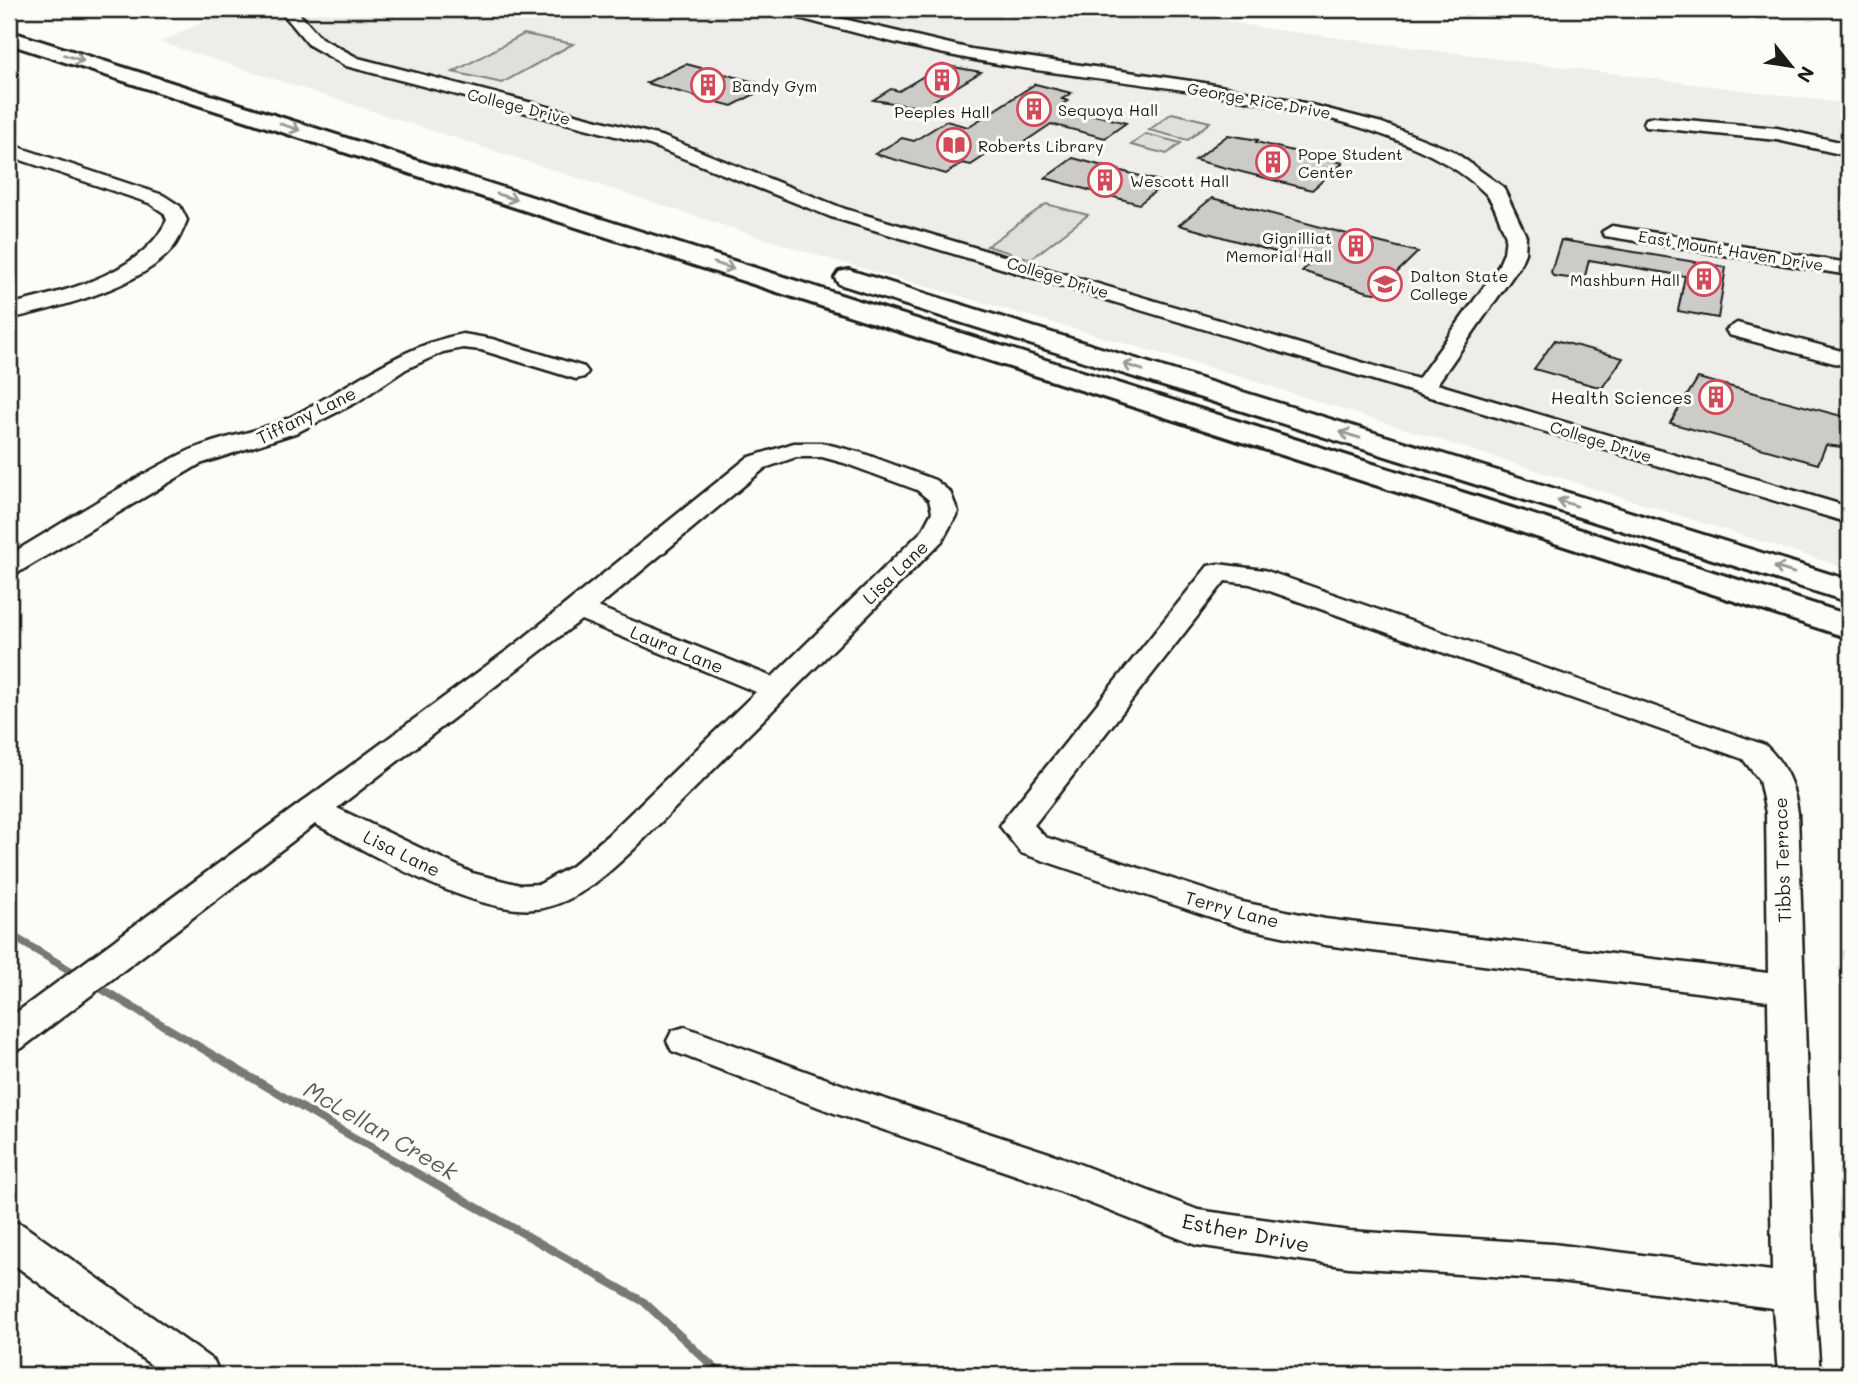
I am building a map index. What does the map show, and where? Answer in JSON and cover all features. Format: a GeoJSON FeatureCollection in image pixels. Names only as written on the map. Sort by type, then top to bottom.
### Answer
{"type":"FeatureCollection","features":[{"type":"Feature","properties":{"kind":"highway"},"geometry":{"type":"LineString","coordinates":[[9,15],[1849,591]]}},
{"type":"Feature","properties":{"kind":"highway"},"geometry":{"type":"LineString","coordinates":[[9,37],[1849,627]]}},
{"type":"Feature","properties":{"kind":"street","name":"College Drive"},"geometry":{"type":"LineString","coordinates":[[288,9],[308,38],[319,47],[352,62],[657,141],[838,213],[1849,514]]}},
{"type":"Feature","properties":{"kind":"street","name":"George Rice Drive"},"geometry":{"type":"LineString","coordinates":[[782,9],[998,60],[1314,108],[1394,133],[1451,160],[1486,184],[1499,197],[1513,222],[1515,249],[1505,272],[1423,388]]}},
{"type":"Feature","properties":{"kind":"street"},"geometry":{"type":"LineString","coordinates":[[1653,123],[1824,142],[1849,150]]}},
{"type":"Feature","properties":{"kind":"street"},"geometry":{"type":"LineString","coordinates":[[9,150],[156,199],[173,210],[177,220],[164,245],[150,258],[83,290],[9,312]]}},
{"type":"Feature","properties":{"kind":"street","name":"East Mount Haven Drive"},"geometry":{"type":"LineString","coordinates":[[1612,232],[1849,269]]}},
{"type":"Feature","properties":{"kind":"street"},"geometry":{"type":"LineString","coordinates":[[1737,330],[1849,360]]}},
{"type":"Feature","properties":{"kind":"street","name":"Tiffany Lane"},"geometry":{"type":"LineString","coordinates":[[9,566],[191,459],[289,427],[349,397],[398,364],[437,346],[463,341],[484,344],[576,372]]}},
{"type":"Feature","properties":{"kind":"street","name":"Lisa Lane"},"geometry":{"type":"LineString","coordinates":[[9,1038],[142,934],[314,810],[578,609],[756,463],[774,454],[794,450],[822,450],[926,485],[941,498],[945,512],[933,534],[620,843],[574,883],[538,897],[515,897],[483,890],[314,810]]}},
{"type":"Feature","properties":{"kind":"street","name":"Tibbs Terrace"},"geometry":{"type":"LineString","coordinates":[[1218,572],[1254,576],[1278,584],[1754,752],[1771,767],[1778,785],[1782,813],[1793,1292],[1799,1375]]}},
{"type":"Feature","properties":{"kind":"street","name":"Terry Lane"},"geometry":{"type":"LineString","coordinates":[[1218,572],[1016,826],[1033,845],[1240,914],[1325,932],[1785,989]]}},
{"type":"Feature","properties":{"kind":"street","name":"Laura Lane"},"geometry":{"type":"LineString","coordinates":[[578,609],[775,689]]}},
{"type":"Feature","properties":{"kind":"street","name":"Esther Drive"},"geometry":{"type":"LineString","coordinates":[[685,1041],[847,1101],[1047,1169],[1196,1227],[1275,1241],[1553,1262],[1793,1292]]}},
{"type":"Feature","properties":{"kind":"street"},"geometry":{"type":"LineString","coordinates":[[9,1238],[199,1375]]}},
{"type":"Feature","properties":{"kind":"shaded area","name":"Dalton State College"},"geometry":{"type":"Polygon","coordinates":[[[231,9],[1162,9],[1262,28],[1849,104],[1849,569],[1225,372],[806,252],[160,42],[231,9]]]}},
{"type":"Feature","properties":{"kind":"shaded area"},"geometry":{"type":"Polygon","coordinates":[[[524,34],[573,44],[502,83],[453,72],[524,34]]]}},
{"type":"Feature","properties":{"kind":"shaded area"},"geometry":{"type":"Polygon","coordinates":[[[1172,113],[1210,122],[1188,140],[1149,130],[1172,113]]]}},
{"type":"Feature","properties":{"kind":"shaded area"},"geometry":{"type":"Polygon","coordinates":[[[1146,134],[1181,143],[1167,154],[1131,145],[1146,134]]]}},
{"type":"Feature","properties":{"kind":"shaded area"},"geometry":{"type":"Polygon","coordinates":[[[1046,204],[1088,215],[1031,259],[987,246],[1046,204]]]}},
{"type":"Feature","properties":{"kind":"building","name":"Bandy Gym"},"geometry":{"type":"Polygon","coordinates":[[[686,64],[770,86],[732,106],[646,83],[686,64]]]}},
{"type":"Feature","properties":{"kind":"building","name":"Peeples Hall"},"geometry":{"type":"Polygon","coordinates":[[[942,65],[981,72],[933,101],[932,109],[873,100],[891,89],[899,91],[942,65]]]}},
{"type":"Feature","properties":{"kind":"building"},"geometry":{"type":"Polygon","coordinates":[[[1035,84],[1071,93],[1062,99],[1068,101],[1059,106],[1126,123],[1105,138],[1051,124],[1008,153],[995,149],[971,165],[962,163],[946,174],[875,154],[902,138],[914,141],[946,121],[968,127],[1035,84]]]}},
{"type":"Feature","properties":{"kind":"building","name":"Pope Student Center"},"geometry":{"type":"Polygon","coordinates":[[[1228,135],[1258,140],[1256,142],[1343,163],[1312,190],[1195,160],[1228,135]]]}},
{"type":"Feature","properties":{"kind":"building","name":"Wescott Hall"},"geometry":{"type":"Polygon","coordinates":[[[1073,158],[1166,183],[1139,204],[1045,178],[1073,158]]]}},
{"type":"Feature","properties":{"kind":"building","name":"Gignilliat Memorial Hall"},"geometry":{"type":"Polygon","coordinates":[[[1212,198],[1418,252],[1376,293],[1368,292],[1302,271],[1312,262],[1179,225],[1212,198]]]}},
{"type":"Feature","properties":{"kind":"building","name":"Mashburn Hall"},"geometry":{"type":"Polygon","coordinates":[[[1561,240],[1726,267],[1718,318],[1678,311],[1685,276],[1589,260],[1584,280],[1553,276],[1551,272],[1561,240]]]}},
{"type":"Feature","properties":{"kind":"building"},"geometry":{"type":"Polygon","coordinates":[[[1555,340],[1623,358],[1602,388],[1534,369],[1555,340]]]}},
{"type":"Feature","properties":{"kind":"building","name":"Health Sciences"},"geometry":{"type":"Polygon","coordinates":[[[1698,378],[1849,418],[1849,448],[1826,445],[1818,464],[1670,423],[1698,378]]]}},
{"type":"Feature","properties":{"kind":"waterway","name":"McLellan Creek"},"geometry":{"type":"LineString","coordinates":[[9,934],[76,974]]}},
{"type":"Feature","properties":{"kind":"waterway","name":"McLellan Creek"},"geometry":{"type":"LineString","coordinates":[[95,985],[323,1120],[644,1302],[722,1375]]}},
{"type":"Feature","properties":{"kind":"place","name":"Peeples Hall"},"geometry":{"type":"Point","coordinates":[942,80]}},
{"type":"Feature","properties":{"kind":"place","name":"Bandy Gym"},"geometry":{"type":"Point","coordinates":[708,85]}},
{"type":"Feature","properties":{"kind":"place","name":"Sequoya Hall"},"geometry":{"type":"Point","coordinates":[1034,109]}},
{"type":"Feature","properties":{"kind":"place","name":"Roberts Library"},"geometry":{"type":"Point","coordinates":[954,145]}},
{"type":"Feature","properties":{"kind":"place","name":"Pope Student Center"},"geometry":{"type":"Point","coordinates":[1273,162]}},
{"type":"Feature","properties":{"kind":"place","name":"Wescott Hall"},"geometry":{"type":"Point","coordinates":[1105,180]}},
{"type":"Feature","properties":{"kind":"place","name":"Gignilliat Memorial Hall"},"geometry":{"type":"Point","coordinates":[1356,246]}},
{"type":"Feature","properties":{"kind":"place","name":"Mashburn Hall"},"geometry":{"type":"Point","coordinates":[1704,279]}},
{"type":"Feature","properties":{"kind":"place","name":"Dalton State College"},"geometry":{"type":"Point","coordinates":[1385,284]}},
{"type":"Feature","properties":{"kind":"place","name":"Health Sciences"},"geometry":{"type":"Point","coordinates":[1716,397]}}]}
